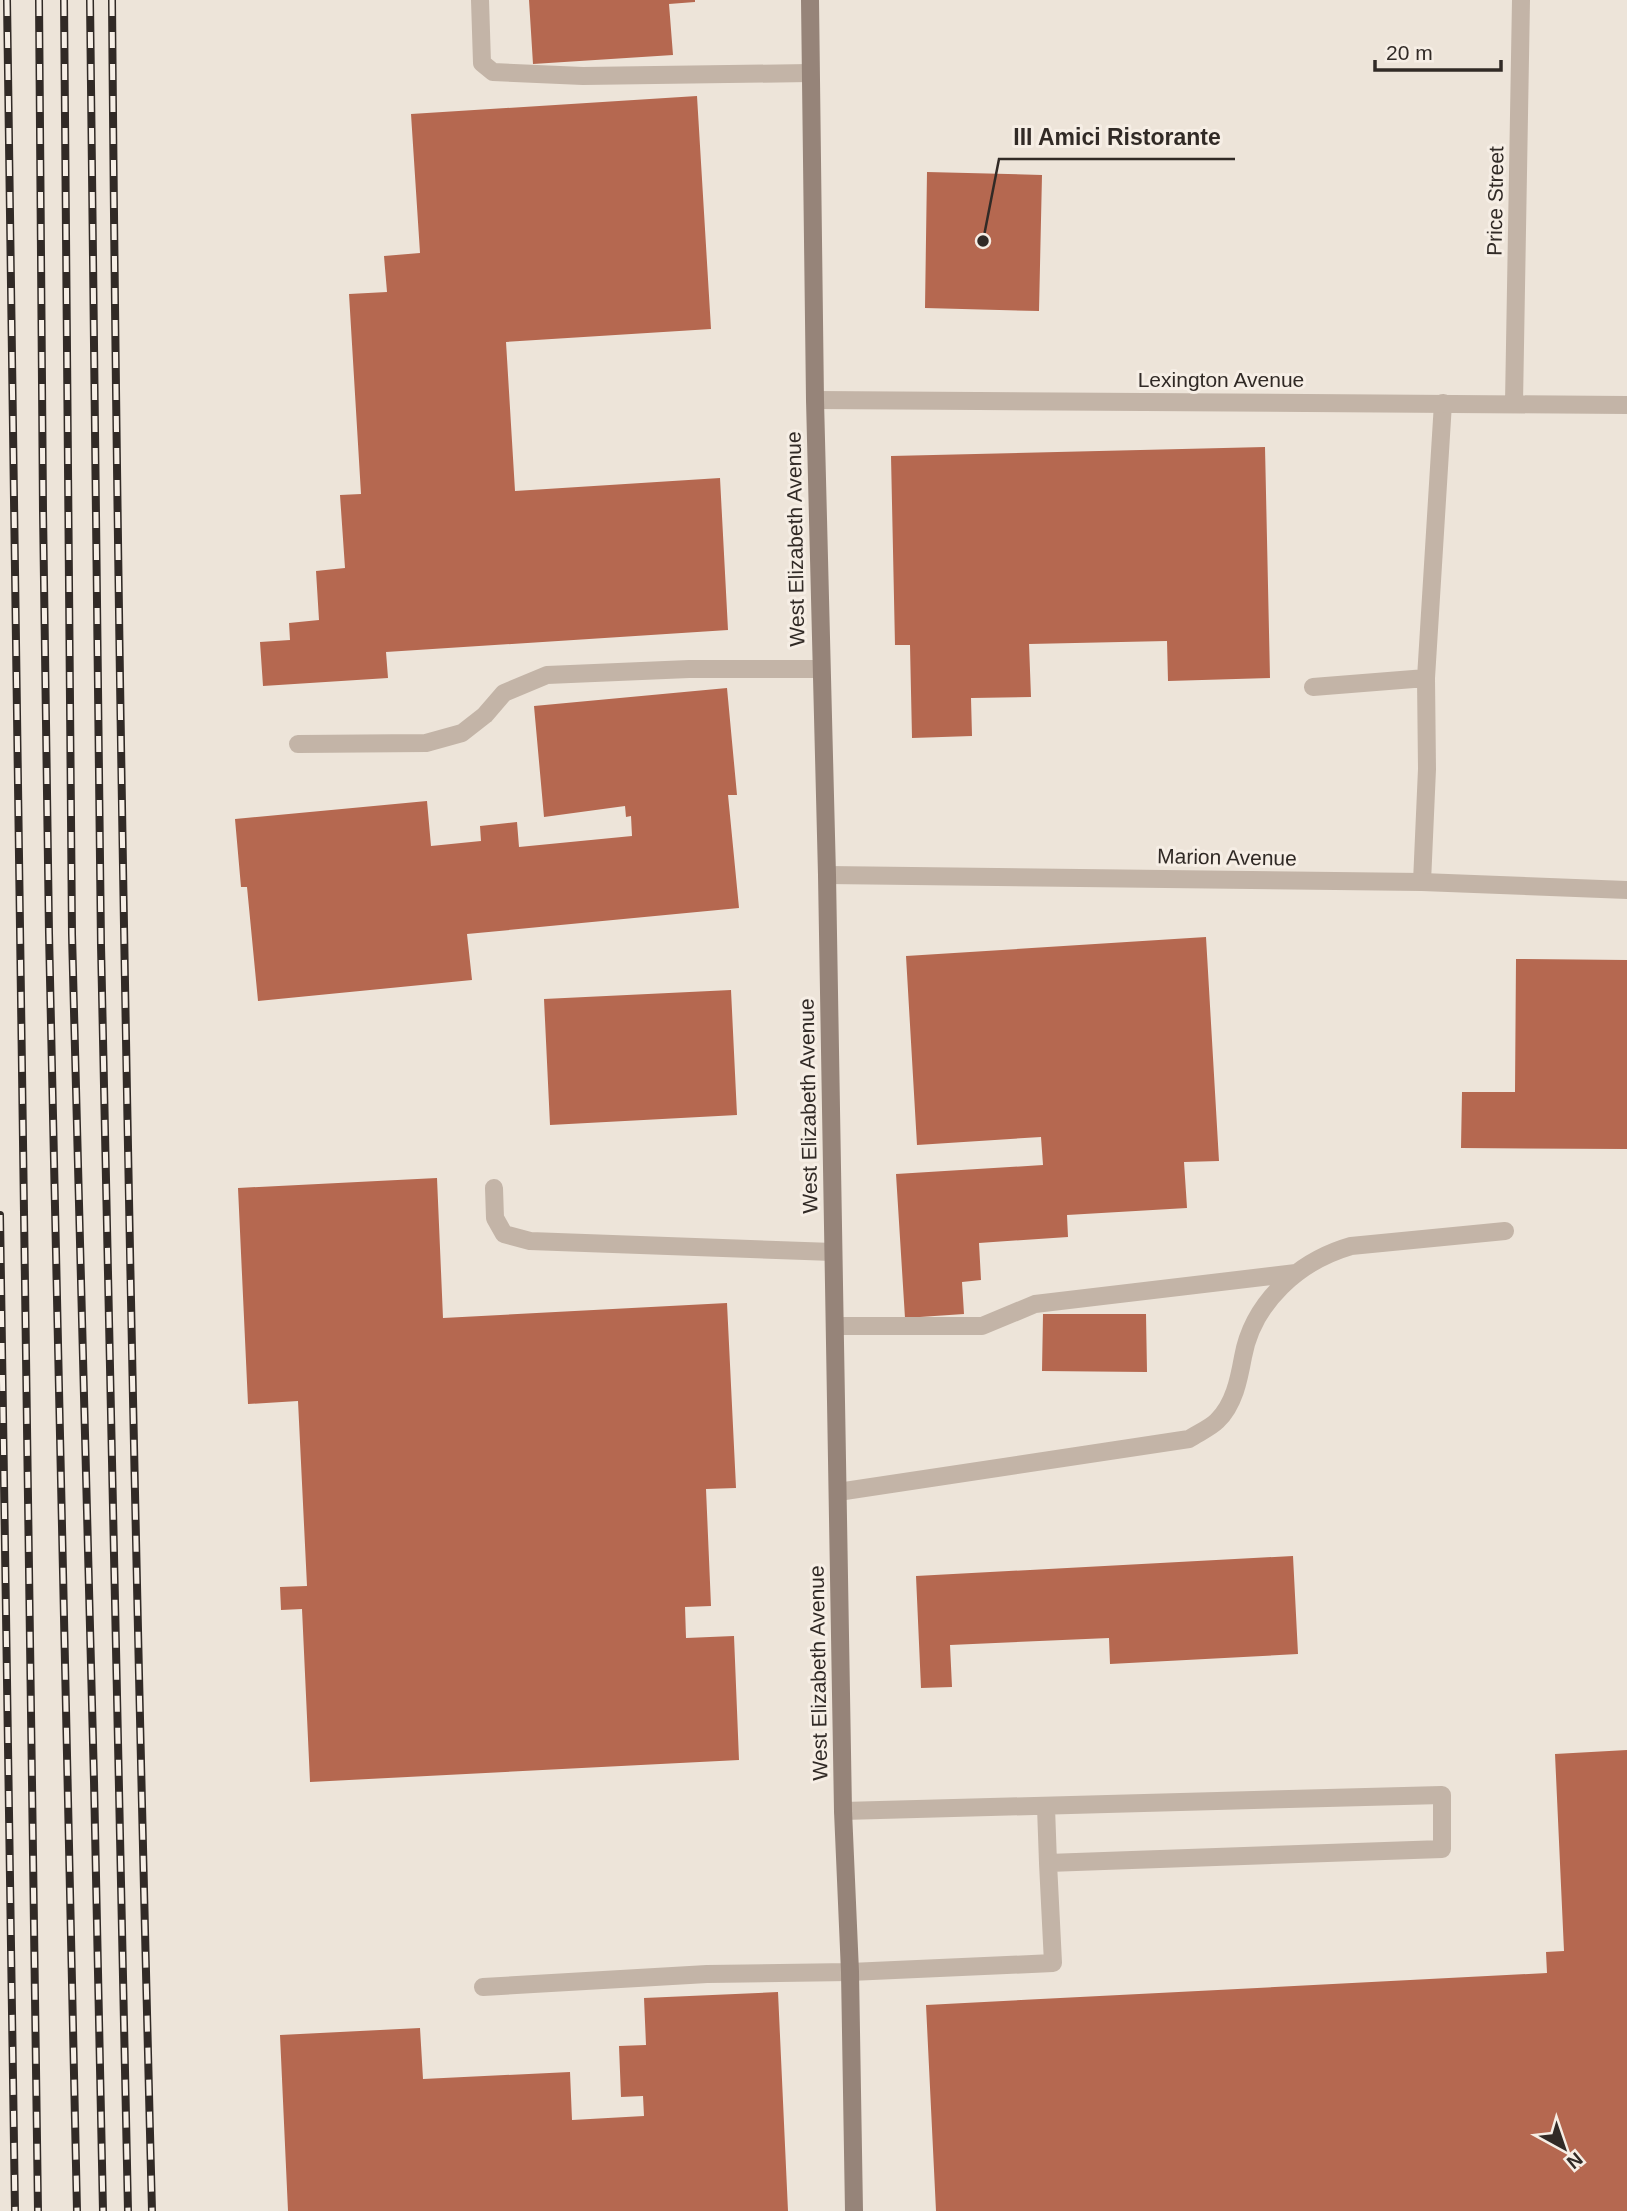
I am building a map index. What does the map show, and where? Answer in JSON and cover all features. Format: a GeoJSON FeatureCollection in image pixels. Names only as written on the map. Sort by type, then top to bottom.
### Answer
{"type":"FeatureCollection","features":[{"type":"Feature","properties":{"kind":"street"},"geometry":{"type":"LineString","coordinates":[[480,0],[482,63],[494,72],[583,76],[810,73]]}},
{"type":"Feature","properties":{"kind":"street","name":"West Elizabeth Avenue"},"geometry":{"type":"LineString","coordinates":[[810,0],[815,400],[854,2211]]}},
{"type":"Feature","properties":{"kind":"street","name":"Price Street"},"geometry":{"type":"LineString","coordinates":[[1514,403],[1521,0]]}},
{"type":"Feature","properties":{"kind":"street","name":"Lexington Avenue"},"geometry":{"type":"LineString","coordinates":[[815,400],[1627,405]]}},
{"type":"Feature","properties":{"kind":"street"},"geometry":{"type":"LineString","coordinates":[[1422,882],[1427,769],[1426,678],[1443,403]]}},
{"type":"Feature","properties":{"kind":"street"},"geometry":{"type":"LineString","coordinates":[[298,744],[426,743],[462,733],[485,715],[504,693],[547,675],[689,669],[821,669]]}},
{"type":"Feature","properties":{"kind":"street"},"geometry":{"type":"LineString","coordinates":[[1313,687],[1426,678]]}},
{"type":"Feature","properties":{"kind":"street","name":"Marion Avenue"},"geometry":{"type":"LineString","coordinates":[[827,875],[1422,882],[1627,890]]}},
{"type":"Feature","properties":{"kind":"street"},"geometry":{"type":"LineString","coordinates":[[494,1188],[495,1217],[504,1234],[530,1241],[833,1252]]}},
{"type":"Feature","properties":{"kind":"street"},"geometry":{"type":"LineString","coordinates":[[838,1492],[1189,1438],[1217,1422],[1232,1399],[1255,1320],[1272,1296],[1296,1273],[1327,1252],[1351,1246],[1505,1231]]}},
{"type":"Feature","properties":{"kind":"street"},"geometry":{"type":"LineString","coordinates":[[835,1326],[982,1326],[1035,1304],[1296,1273]]}},
{"type":"Feature","properties":{"kind":"street"},"geometry":{"type":"LineString","coordinates":[[844,1811],[1441,1795],[1442,1849],[1048,1863]]}},
{"type":"Feature","properties":{"kind":"street"},"geometry":{"type":"LineString","coordinates":[[483,1987],[707,1974],[850,1972],[1053,1963],[1046,1807]]}},
{"type":"Feature","properties":{"kind":"building"},"geometry":{"type":"Polygon","coordinates":[[[529,0],[695,2],[669,4],[673,55],[533,64],[529,0]]]}},
{"type":"Feature","properties":{"kind":"building"},"geometry":{"type":"Polygon","coordinates":[[[697,96],[711,329],[506,342],[515,491],[720,478],[728,630],[386,652],[388,678],[263,686],[260,642],[290,640],[289,623],[319,620],[316,571],[345,568],[340,495],[361,494],[349,294],[387,292],[384,256],[420,253],[411,114],[697,96]]]}},
{"type":"Feature","properties":{"kind":"building"},"geometry":{"type":"Polygon","coordinates":[[[927,172],[1042,175],[1039,311],[925,308],[927,172]]]}},
{"type":"Feature","properties":{"kind":"building"},"geometry":{"type":"Polygon","coordinates":[[[1265,447],[1270,678],[1168,681],[1167,641],[1029,644],[1031,697],[971,698],[972,736],[912,738],[910,645],[895,645],[891,456],[1265,447]]]}},
{"type":"Feature","properties":{"kind":"building"},"geometry":{"type":"Polygon","coordinates":[[[727,688],[737,795],[728,795],[739,908],[467,934],[472,980],[258,1001],[247,887],[241,887],[235,819],[427,801],[431,846],[481,841],[480,826],[517,822],[519,847],[632,836],[631,816],[626,817],[625,806],[544,817],[534,706],[727,688]]]}},
{"type":"Feature","properties":{"kind":"building"},"geometry":{"type":"Polygon","coordinates":[[[1206,937],[1219,1161],[1184,1162],[1187,1208],[1067,1215],[1068,1237],[979,1243],[981,1280],[962,1282],[964,1314],[905,1318],[896,1174],[1043,1165],[1041,1137],[917,1145],[906,956],[1206,937]]]}},
{"type":"Feature","properties":{"kind":"building"},"geometry":{"type":"Polygon","coordinates":[[[1516,959],[1627,960],[1627,1149],[1461,1148],[1462,1092],[1515,1092],[1516,959]]]}},
{"type":"Feature","properties":{"kind":"building"},"geometry":{"type":"Polygon","coordinates":[[[731,990],[737,1115],[550,1125],[544,999],[731,990]]]}},
{"type":"Feature","properties":{"kind":"building"},"geometry":{"type":"Polygon","coordinates":[[[437,1178],[443,1318],[727,1303],[736,1488],[706,1489],[711,1606],[685,1607],[686,1638],[734,1636],[739,1760],[310,1782],[302,1609],[281,1610],[280,1587],[307,1586],[298,1401],[248,1404],[238,1188],[437,1178]]]}},
{"type":"Feature","properties":{"kind":"building"},"geometry":{"type":"Polygon","coordinates":[[[1043,1314],[1146,1314],[1147,1372],[1042,1371],[1043,1314]]]}},
{"type":"Feature","properties":{"kind":"building"},"geometry":{"type":"Polygon","coordinates":[[[1293,1556],[1298,1654],[1110,1664],[1109,1638],[950,1645],[952,1687],[921,1688],[916,1576],[1293,1556]]]}},
{"type":"Feature","properties":{"kind":"building"},"geometry":{"type":"Polygon","coordinates":[[[1627,1750],[1627,2211],[936,2211],[926,2005],[1547,1973],[1546,1952],[1564,1951],[1555,1754],[1627,1750]]]}},
{"type":"Feature","properties":{"kind":"building"},"geometry":{"type":"Polygon","coordinates":[[[778,1992],[788,2211],[288,2211],[280,2035],[420,2028],[423,2079],[570,2072],[572,2120],[644,2116],[643,2096],[621,2097],[619,2046],[646,2045],[644,1998],[778,1992]]]}},
{"type":"Feature","properties":{"kind":"railway"},"geometry":{"type":"LineString","coordinates":[[7,0],[38,2211]]}},
{"type":"Feature","properties":{"kind":"railway"},"geometry":{"type":"LineString","coordinates":[[39,0],[49,933],[77,2211]]}},
{"type":"Feature","properties":{"kind":"railway"},"geometry":{"type":"LineString","coordinates":[[64,0],[72,934],[103,2211]]}},
{"type":"Feature","properties":{"kind":"railway"},"geometry":{"type":"LineString","coordinates":[[90,0],[101,945],[128,2211]]}},
{"type":"Feature","properties":{"kind":"railway"},"geometry":{"type":"LineString","coordinates":[[112,0],[127,1106],[152,2211]]}},
{"type":"Feature","properties":{"kind":"railway"},"geometry":{"type":"LineString","coordinates":[[0,1215],[15,2211]]}},
{"type":"Feature","properties":{"kind":"place","name":"III Amici Ristorante"},"geometry":{"type":"Point","coordinates":[983,241]}}]}
